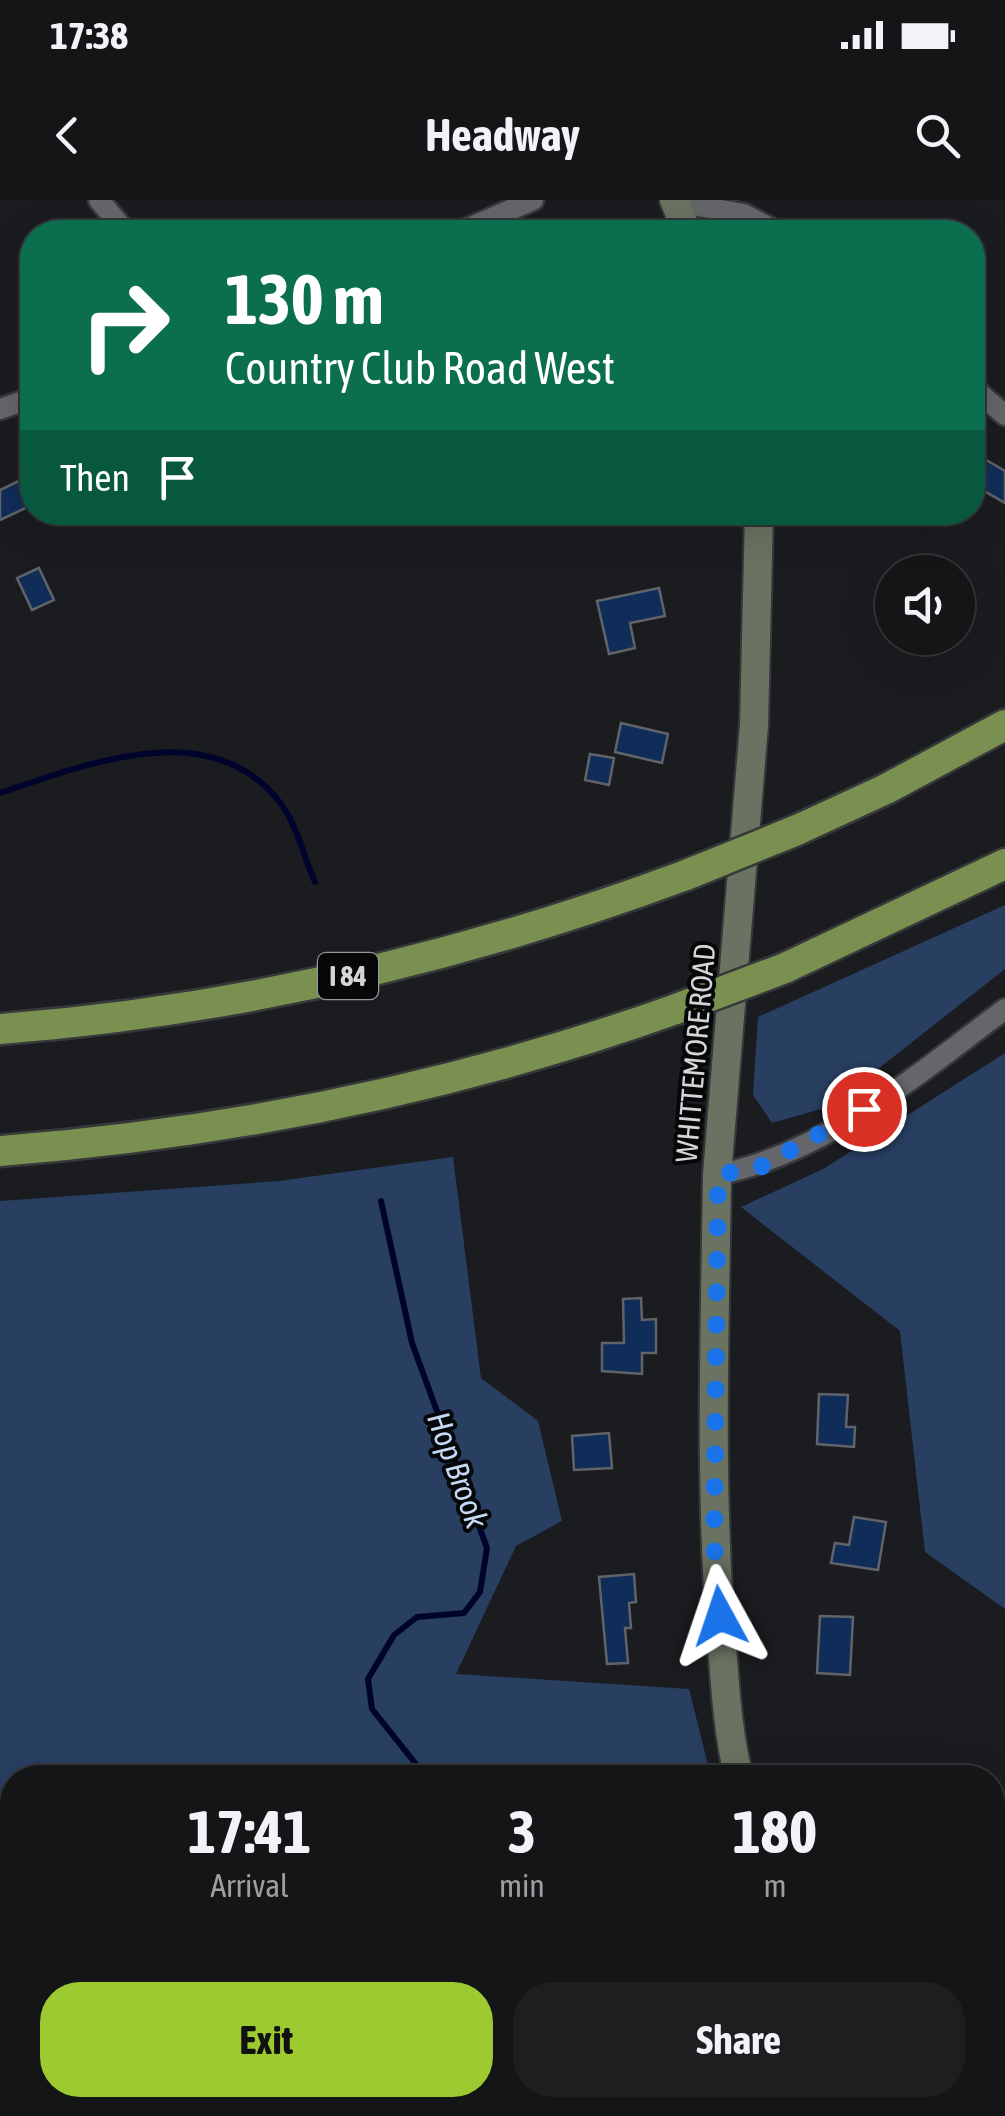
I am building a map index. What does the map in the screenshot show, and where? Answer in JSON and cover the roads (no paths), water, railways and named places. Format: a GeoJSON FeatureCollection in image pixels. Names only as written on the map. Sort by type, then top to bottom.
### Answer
{"type":"FeatureCollection","features":[{"type":"Feature","properties":{"kind":"highway","name":"I 84"},"geometry":{"type":"LineString","coordinates":[[0,1029],[142,1014],[340,978],[532,929],[686,875],[797,830],[886,789],[1005,724]]}},
{"type":"Feature","properties":{"kind":"highway"},"geometry":{"type":"LineString","coordinates":[[0,1152],[162,1135],[366,1099],[565,1047],[785,968],[1005,864]]}},
{"type":"Feature","properties":{"kind":"main road","name":"WHITTEMORE ROAD"},"geometry":{"type":"LineString","coordinates":[[736,1765],[730,1742],[714,1544],[718,1175],[754,725],[760,525]]}},
{"type":"Feature","properties":{"kind":"street"},"geometry":{"type":"LineString","coordinates":[[98,200],[116,220]]}},
{"type":"Feature","properties":{"kind":"street"},"geometry":{"type":"LineString","coordinates":[[487,220],[532,200]]}},
{"type":"Feature","properties":{"kind":"street"},"geometry":{"type":"LineString","coordinates":[[675,201],[744,214],[755,220]]}},
{"type":"Feature","properties":{"kind":"street"},"geometry":{"type":"LineString","coordinates":[[985,398],[1005,415]]}},
{"type":"Feature","properties":{"kind":"street"},"geometry":{"type":"LineString","coordinates":[[718,1175],[762,1166],[832,1130],[1005,1009]]}},
{"type":"Feature","properties":{"kind":"waterway","name":"Hop Brook"},"geometry":{"type":"LineString","coordinates":[[0,793],[71,770],[148,754],[185,753],[221,760],[253,776],[281,804],[315,882]]}},
{"type":"Feature","properties":{"kind":"waterway","name":"Hop Brook"},"geometry":{"type":"LineString","coordinates":[[381,1201],[412,1343],[487,1548],[480,1592],[464,1613],[417,1617],[394,1635],[368,1679],[372,1709],[417,1765]]}}]}
